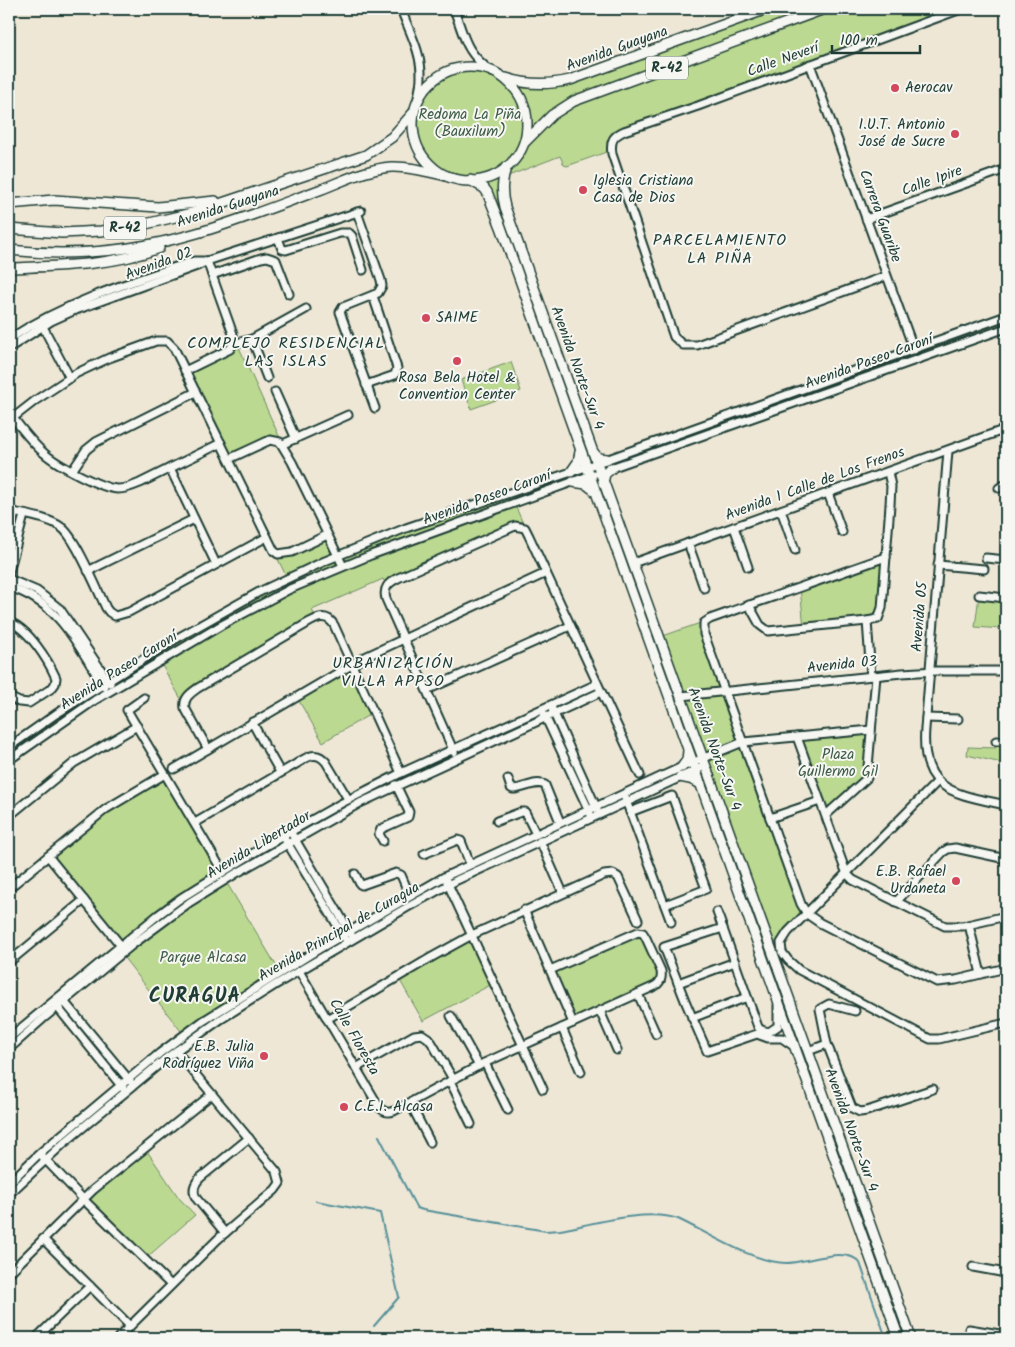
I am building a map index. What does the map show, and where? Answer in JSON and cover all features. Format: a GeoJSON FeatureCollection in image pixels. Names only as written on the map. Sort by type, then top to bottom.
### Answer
{"type":"FeatureCollection","features":[{"type":"Feature","properties":{"kind":"main road","name":"Avenida Guayana"},"geometry":{"type":"LineString","coordinates":[[496,74],[532,84],[558,83],[767,9]]}},
{"type":"Feature","properties":{"kind":"main road","name":"R-42"},"geometry":{"type":"LineString","coordinates":[[523,144],[527,124],[523,103],[513,87],[496,74],[476,68],[458,68],[450,71],[430,83],[415,108],[414,130],[422,154],[432,166],[451,177],[470,180],[486,178],[506,167],[516,157],[523,144],[552,115],[574,101],[824,9]]}},
{"type":"Feature","properties":{"kind":"main road","name":"Avenida Guayana"},"geometry":{"type":"LineString","coordinates":[[9,229],[62,233],[125,228],[172,218],[366,155],[392,137],[415,108]]}},
{"type":"Feature","properties":{"kind":"main road","name":"Avenida Guayana"},"geometry":{"type":"LineString","coordinates":[[9,250],[60,254],[150,245],[197,233],[372,171],[402,167],[451,177]]}},
{"type":"Feature","properties":{"kind":"main road","name":"Avenida Norte-Sur 4"},"geometry":{"type":"LineString","coordinates":[[506,167],[501,184],[505,207],[911,1338]]}},
{"type":"Feature","properties":{"kind":"main road","name":"Avenida Norte-Sur 4"},"geometry":{"type":"LineString","coordinates":[[470,180],[484,188],[490,199],[899,1338]]}},
{"type":"Feature","properties":{"kind":"main road"},"geometry":{"type":"LineString","coordinates":[[9,204],[54,200],[158,207],[196,204],[237,197]]}},
{"type":"Feature","properties":{"kind":"main road"},"geometry":{"type":"LineString","coordinates":[[9,268],[73,265],[108,261],[151,251],[197,233]]}},
{"type":"Feature","properties":{"kind":"main road"},"geometry":{"type":"LineString","coordinates":[[570,472],[578,462],[580,449]]}},
{"type":"Feature","properties":{"kind":"main road"},"geometry":{"type":"LineString","coordinates":[[592,452],[598,458],[607,459]]}},
{"type":"Feature","properties":{"kind":"main road"},"geometry":{"type":"LineString","coordinates":[[603,483],[605,474],[612,468]]}},
{"type":"Feature","properties":{"kind":"main road"},"geometry":{"type":"LineString","coordinates":[[573,482],[586,484],[595,492]]}},
{"type":"Feature","properties":{"kind":"main road"},"geometry":{"type":"LineString","coordinates":[[682,767],[687,760],[688,748]]}},
{"type":"Feature","properties":{"kind":"main road"},"geometry":{"type":"LineString","coordinates":[[680,777],[701,784]]}},
{"type":"Feature","properties":{"kind":"street"},"geometry":{"type":"LineString","coordinates":[[402,9],[419,56],[421,69],[420,87],[415,108]]}},
{"type":"Feature","properties":{"kind":"street"},"geometry":{"type":"LineString","coordinates":[[454,9],[468,48],[479,62],[496,74]]}},
{"type":"Feature","properties":{"kind":"street","name":"Calle Neverí"},"geometry":{"type":"LineString","coordinates":[[886,276],[697,345],[683,345],[674,337],[612,154],[612,141],[614,137],[632,128],[698,106],[961,9]]}},
{"type":"Feature","properties":{"kind":"street","name":"Carrera Guaribe"},"geometry":{"type":"LineString","coordinates":[[810,64],[914,350]]}},
{"type":"Feature","properties":{"kind":"street","name":"Calle Ipire"},"geometry":{"type":"LineString","coordinates":[[866,219],[1006,169]]}},
{"type":"Feature","properties":{"kind":"street","name":"Avenida 02"},"geometry":{"type":"LineString","coordinates":[[9,339],[82,307],[207,261],[359,212],[382,280],[381,290],[373,296]]}},
{"type":"Feature","properties":{"kind":"street"},"geometry":{"type":"LineString","coordinates":[[278,238],[282,249],[286,250],[340,233],[349,233],[352,236],[363,270]]}},
{"type":"Feature","properties":{"kind":"street"},"geometry":{"type":"LineString","coordinates":[[212,275],[260,258],[272,258],[276,260],[289,294]]}},
{"type":"Feature","properties":{"kind":"street"},"geometry":{"type":"LineString","coordinates":[[185,371],[230,349],[233,344],[233,334],[207,261]]}},
{"type":"Feature","properties":{"kind":"street"},"geometry":{"type":"LineString","coordinates":[[366,385],[395,375],[397,368],[373,296],[343,307],[340,312],[366,385],[375,408]]}},
{"type":"Feature","properties":{"kind":"street"},"geometry":{"type":"LineString","coordinates":[[233,344],[252,339],[306,309]]}},
{"type":"Feature","properties":{"kind":"street","name":"Avenida Paseo Caroní"},"geometry":{"type":"LineString","coordinates":[[9,747],[105,682],[219,614],[272,585],[338,556],[406,528],[596,463],[1006,316]]}},
{"type":"Feature","properties":{"kind":"street"},"geometry":{"type":"LineString","coordinates":[[41,324],[70,378]]}},
{"type":"Feature","properties":{"kind":"street","name":"Avenida 02"},"geometry":{"type":"LineString","coordinates":[[9,348],[41,324]]}},
{"type":"Feature","properties":{"kind":"street","name":"Avenida Paseo Caroní"},"geometry":{"type":"LineString","coordinates":[[9,760],[64,720],[220,626],[290,589],[343,566],[410,540],[1006,328]]}},
{"type":"Feature","properties":{"kind":"street"},"geometry":{"type":"LineString","coordinates":[[252,339],[267,378]]}},
{"type":"Feature","properties":{"kind":"street"},"geometry":{"type":"LineString","coordinates":[[221,443],[132,486],[120,489],[109,488],[72,471],[45,454],[11,420],[36,400],[70,378],[108,358],[161,340],[167,341],[172,345],[196,392],[274,551],[282,554],[328,535]]}},
{"type":"Feature","properties":{"kind":"street"},"geometry":{"type":"LineString","coordinates":[[72,471],[86,450],[96,442],[196,392]]}},
{"type":"Feature","properties":{"kind":"street"},"geometry":{"type":"LineString","coordinates":[[275,392],[296,438]]}},
{"type":"Feature","properties":{"kind":"street"},"geometry":{"type":"LineString","coordinates":[[282,444],[348,415]]}},
{"type":"Feature","properties":{"kind":"street","name":"Avenida 1 Calle de Los Frenos"},"geometry":{"type":"LineString","coordinates":[[632,563],[1006,430]]}},
{"type":"Feature","properties":{"kind":"street"},"geometry":{"type":"LineString","coordinates":[[229,459],[270,440],[278,441],[282,444],[343,566]]}},
{"type":"Feature","properties":{"kind":"street","name":"Avenida 05"},"geometry":{"type":"LineString","coordinates":[[938,782],[930,771],[925,757],[924,745],[948,451]]}},
{"type":"Feature","properties":{"kind":"street"},"geometry":{"type":"LineString","coordinates":[[170,468],[216,564]]}},
{"type":"Feature","properties":{"kind":"street"},"geometry":{"type":"LineString","coordinates":[[749,605],[760,625],[768,631],[878,619],[881,614],[891,491],[888,472]]}},
{"type":"Feature","properties":{"kind":"street"},"geometry":{"type":"LineString","coordinates":[[828,493],[842,532]]}},
{"type":"Feature","properties":{"kind":"street"},"geometry":{"type":"LineString","coordinates":[[781,510],[795,550]]}},
{"type":"Feature","properties":{"kind":"street"},"geometry":{"type":"LineString","coordinates":[[9,538],[12,512],[54,523],[66,531],[106,608],[112,614],[118,616],[129,612],[267,537]]}},
{"type":"Feature","properties":{"kind":"street"},"geometry":{"type":"LineString","coordinates":[[9,572],[24,514]]}},
{"type":"Feature","properties":{"kind":"street"},"geometry":{"type":"LineString","coordinates":[[88,571],[194,519]]}},
{"type":"Feature","properties":{"kind":"street"},"geometry":{"type":"LineString","coordinates":[[457,757],[385,596],[387,586],[398,578],[518,526],[523,526],[640,775]]}},
{"type":"Feature","properties":{"kind":"street"},"geometry":{"type":"LineString","coordinates":[[734,527],[748,567]]}},
{"type":"Feature","properties":{"kind":"street"},"geometry":{"type":"LineString","coordinates":[[688,543],[704,588]]}},
{"type":"Feature","properties":{"kind":"street"},"geometry":{"type":"LineString","coordinates":[[886,557],[710,619],[703,627],[704,634],[801,904],[807,914],[820,924],[933,981],[945,982],[1006,968]]}},
{"type":"Feature","properties":{"kind":"street"},"geometry":{"type":"LineString","coordinates":[[986,558],[1006,560]]}},
{"type":"Feature","properties":{"kind":"street"},"geometry":{"type":"LineString","coordinates":[[938,565],[984,569]]}},
{"type":"Feature","properties":{"kind":"street"},"geometry":{"type":"LineString","coordinates":[[174,769],[352,664],[546,573]]}},
{"type":"Feature","properties":{"kind":"street"},"geometry":{"type":"LineString","coordinates":[[9,579],[37,591],[60,609],[111,691]]}},
{"type":"Feature","properties":{"kind":"street"},"geometry":{"type":"LineString","coordinates":[[9,587],[35,598],[57,616],[105,682]]}},
{"type":"Feature","properties":{"kind":"street"},"geometry":{"type":"LineString","coordinates":[[979,595],[1006,598]]}},
{"type":"Feature","properties":{"kind":"street"},"geometry":{"type":"LineString","coordinates":[[208,748],[186,708],[185,701],[188,697],[198,688],[319,617],[329,619],[352,664],[401,773]]}},
{"type":"Feature","properties":{"kind":"street"},"geometry":{"type":"LineString","coordinates":[[826,815],[867,778],[874,676],[867,621]]}},
{"type":"Feature","properties":{"kind":"street"},"geometry":{"type":"LineString","coordinates":[[9,622],[20,627],[28,635],[56,678],[52,688],[29,703],[20,702],[9,697]]}},
{"type":"Feature","properties":{"kind":"street"},"geometry":{"type":"LineString","coordinates":[[427,690],[570,626]]}},
{"type":"Feature","properties":{"kind":"street","name":"Avenida 03"},"geometry":{"type":"LineString","coordinates":[[681,696],[930,671],[1006,671]]}},
{"type":"Feature","properties":{"kind":"street"},"geometry":{"type":"LineString","coordinates":[[552,709],[597,684]]}},
{"type":"Feature","properties":{"kind":"street"},"geometry":{"type":"LineString","coordinates":[[552,709],[601,692]]}},
{"type":"Feature","properties":{"kind":"street"},"geometry":{"type":"LineString","coordinates":[[144,698],[127,710],[223,872]]}},
{"type":"Feature","properties":{"kind":"street"},"geometry":{"type":"LineString","coordinates":[[552,709],[595,806],[595,816]]}},
{"type":"Feature","properties":{"kind":"street","name":"Avenida Libertador"},"geometry":{"type":"LineString","coordinates":[[9,1049],[120,945],[170,906],[223,872],[348,799],[453,749],[552,709]]}},
{"type":"Feature","properties":{"kind":"street"},"geometry":{"type":"LineString","coordinates":[[543,713],[588,810],[595,816]]}},
{"type":"Feature","properties":{"kind":"street","name":"Avenida Libertador"},"geometry":{"type":"LineString","coordinates":[[62,998],[190,902],[287,843],[347,809],[457,757],[543,713]]}},
{"type":"Feature","properties":{"kind":"street"},"geometry":{"type":"LineString","coordinates":[[926,718],[958,719]]}},
{"type":"Feature","properties":{"kind":"street"},"geometry":{"type":"LineString","coordinates":[[252,722],[280,772]]}},
{"type":"Feature","properties":{"kind":"street"},"geometry":{"type":"LineString","coordinates":[[9,816],[74,763],[137,726]]}},
{"type":"Feature","properties":{"kind":"street"},"geometry":{"type":"LineString","coordinates":[[694,766],[743,742],[871,730]]}},
{"type":"Feature","properties":{"kind":"street"},"geometry":{"type":"LineString","coordinates":[[797,737],[847,874],[857,883],[945,926],[957,927],[1006,916]]}},
{"type":"Feature","properties":{"kind":"street"},"geometry":{"type":"LineString","coordinates":[[996,741],[1006,741]]}},
{"type":"Feature","properties":{"kind":"street"},"geometry":{"type":"LineString","coordinates":[[195,824],[307,757],[319,756],[326,762],[348,799]]}},
{"type":"Feature","properties":{"kind":"street","name":"Avenida Principal de Curagua"},"geometry":{"type":"LineString","coordinates":[[9,1183],[176,1051],[221,1019],[299,971],[448,885],[595,816],[682,767],[694,766]]}},
{"type":"Feature","properties":{"kind":"street","name":"Avenida Principal de Curagua"},"geometry":{"type":"LineString","coordinates":[[9,1194],[42,1156],[128,1079],[203,1021],[270,978],[410,896],[470,864],[595,806],[625,798],[680,777],[694,766]]}},
{"type":"Feature","properties":{"kind":"street"},"geometry":{"type":"LineString","coordinates":[[10,886],[106,809],[165,774]]}},
{"type":"Feature","properties":{"kind":"street"},"geometry":{"type":"LineString","coordinates":[[508,779],[513,789],[525,788],[537,783],[545,785],[560,822]]}},
{"type":"Feature","properties":{"kind":"street"},"geometry":{"type":"LineString","coordinates":[[1006,805],[962,795],[948,790],[938,782],[788,932],[782,940],[781,946],[784,956],[806,975],[930,1039],[940,1039],[1006,1023]]}},
{"type":"Feature","properties":{"kind":"street"},"geometry":{"type":"LineString","coordinates":[[383,841],[380,834],[381,829],[408,817],[409,812],[396,785]]}},
{"type":"Feature","properties":{"kind":"street"},"geometry":{"type":"LineString","coordinates":[[630,812],[672,796],[706,889],[665,905]]}},
{"type":"Feature","properties":{"kind":"street"},"geometry":{"type":"LineString","coordinates":[[625,798],[671,922]]}},
{"type":"Feature","properties":{"kind":"street"},"geometry":{"type":"LineString","coordinates":[[770,818],[820,801]]}},
{"type":"Feature","properties":{"kind":"street"},"geometry":{"type":"LineString","coordinates":[[496,821],[525,812],[536,834]]}},
{"type":"Feature","properties":{"kind":"street"},"geometry":{"type":"LineString","coordinates":[[290,832],[346,933]]}},
{"type":"Feature","properties":{"kind":"street"},"geometry":{"type":"LineString","coordinates":[[283,836],[351,940]]}},
{"type":"Feature","properties":{"kind":"street"},"geometry":{"type":"LineString","coordinates":[[424,854],[458,840],[461,841],[470,864]]}},
{"type":"Feature","properties":{"kind":"street"},"geometry":{"type":"LineString","coordinates":[[540,841],[563,893]]}},
{"type":"Feature","properties":{"kind":"street"},"geometry":{"type":"LineString","coordinates":[[896,902],[935,860],[948,849],[961,849],[1006,860]]}},
{"type":"Feature","properties":{"kind":"street"},"geometry":{"type":"LineString","coordinates":[[48,856],[125,951]]}},
{"type":"Feature","properties":{"kind":"street"},"geometry":{"type":"LineString","coordinates":[[355,874],[362,885],[396,873],[401,875],[410,896]]}},
{"type":"Feature","properties":{"kind":"street"},"geometry":{"type":"LineString","coordinates":[[327,1019],[472,935],[604,875],[613,874],[620,880],[638,920]]}},
{"type":"Feature","properties":{"kind":"street"},"geometry":{"type":"LineString","coordinates":[[444,877],[543,1089]]}},
{"type":"Feature","properties":{"kind":"street"},"geometry":{"type":"LineString","coordinates":[[9,962],[84,900]]}},
{"type":"Feature","properties":{"kind":"street"},"geometry":{"type":"LineString","coordinates":[[524,910],[573,1023]]}},
{"type":"Feature","properties":{"kind":"street"},"geometry":{"type":"LineString","coordinates":[[717,912],[758,1027],[767,1035]]}},
{"type":"Feature","properties":{"kind":"street"},"geometry":{"type":"LineString","coordinates":[[969,925],[981,974]]}},
{"type":"Feature","properties":{"kind":"street"},"geometry":{"type":"LineString","coordinates":[[723,928],[664,947],[707,1051],[755,1035],[782,1038],[795,1046]]}},
{"type":"Feature","properties":{"kind":"street"},"geometry":{"type":"LineString","coordinates":[[430,1142],[410,1103],[482,1064],[638,994],[657,984],[661,976],[661,971],[646,938],[641,932],[634,932],[550,970]]}},
{"type":"Feature","properties":{"kind":"street"},"geometry":{"type":"LineString","coordinates":[[773,952],[781,946]]}},
{"type":"Feature","properties":{"kind":"street"},"geometry":{"type":"LineString","coordinates":[[678,983],[735,962]]}},
{"type":"Feature","properties":{"kind":"street","name":"Calle Floresta"},"geometry":{"type":"LineString","coordinates":[[299,971],[381,1110],[394,1111],[410,1103]]}},
{"type":"Feature","properties":{"kind":"street"},"geometry":{"type":"LineString","coordinates":[[638,994],[656,1034]]}},
{"type":"Feature","properties":{"kind":"street"},"geometry":{"type":"LineString","coordinates":[[692,1018],[748,997]]}},
{"type":"Feature","properties":{"kind":"street"},"geometry":{"type":"LineString","coordinates":[[62,998],[134,1085]]}},
{"type":"Feature","properties":{"kind":"street"},"geometry":{"type":"LineString","coordinates":[[777,998],[778,1026],[782,1038]]}},
{"type":"Feature","properties":{"kind":"street"},"geometry":{"type":"LineString","coordinates":[[55,1004],[126,1091]]}},
{"type":"Feature","properties":{"kind":"street","name":"Avenida Libertador"},"geometry":{"type":"LineString","coordinates":[[9,1038],[55,1004]]}},
{"type":"Feature","properties":{"kind":"street"},"geometry":{"type":"LineString","coordinates":[[855,1011],[829,1004],[820,1009],[827,1044],[852,1108],[858,1111],[868,1110],[932,1089]]}},
{"type":"Feature","properties":{"kind":"street"},"geometry":{"type":"LineString","coordinates":[[600,1011],[618,1050]]}},
{"type":"Feature","properties":{"kind":"street"},"geometry":{"type":"LineString","coordinates":[[451,1016],[482,1064],[508,1110]]}},
{"type":"Feature","properties":{"kind":"street"},"geometry":{"type":"LineString","coordinates":[[767,1035],[778,1026]]}},
{"type":"Feature","properties":{"kind":"street"},"geometry":{"type":"LineString","coordinates":[[562,1028],[581,1072]]}},
{"type":"Feature","properties":{"kind":"street"},"geometry":{"type":"LineString","coordinates":[[356,1068],[414,1035],[422,1034],[432,1043],[471,1124]]}},
{"type":"Feature","properties":{"kind":"street"},"geometry":{"type":"LineString","coordinates":[[808,1051],[827,1044]]}},
{"type":"Feature","properties":{"kind":"street"},"geometry":{"type":"LineString","coordinates":[[118,1338],[225,1233],[275,1190],[280,1182],[277,1172],[176,1051]]}},
{"type":"Feature","properties":{"kind":"street"},"geometry":{"type":"LineString","coordinates":[[10,1269],[106,1179],[212,1094]]}},
{"type":"Feature","properties":{"kind":"street"},"geometry":{"type":"LineString","coordinates":[[225,1233],[196,1198],[193,1189],[200,1178],[249,1138]]}},
{"type":"Feature","properties":{"kind":"street"},"geometry":{"type":"LineString","coordinates":[[42,1156],[171,1286]]}},
{"type":"Feature","properties":{"kind":"street"},"geometry":{"type":"LineString","coordinates":[[43,1239],[130,1326]]}},
{"type":"Feature","properties":{"kind":"street"},"geometry":{"type":"LineString","coordinates":[[973,1267],[1006,1272]]}},
{"type":"Feature","properties":{"kind":"street"},"geometry":{"type":"LineString","coordinates":[[36,1338],[90,1286]]}},
{"type":"Feature","properties":{"kind":"street"},"geometry":{"type":"LineString","coordinates":[[969,1330],[996,1336],[1006,1335]]}},
{"type":"Feature","properties":{"kind":"green space","name":"Redoma La Piña (Bauxilum)"},"geometry":{"type":"Polygon","coordinates":[[[767,9],[961,9],[618,134],[612,150],[567,166],[564,165],[560,156],[503,178],[501,184],[596,463],[1006,316],[1006,328],[600,472],[660,637],[706,621],[703,627],[807,914],[781,946],[773,952],[703,758],[693,762],[589,476],[514,503],[525,528],[520,526],[387,586],[383,579],[312,610],[316,618],[198,688],[185,706],[160,662],[114,689],[109,681],[103,684],[108,693],[9,760],[9,747],[102,684],[57,616],[9,587],[9,579],[52,601],[109,680],[287,578],[274,551],[278,554],[327,535],[338,555],[586,467],[487,192],[472,181],[452,177],[440,172],[425,159],[418,148],[413,128],[417,103],[426,88],[438,77],[457,68],[476,69],[545,84],[767,9]]]}},
{"type":"Feature","properties":{"kind":"green space"},"geometry":{"type":"Polygon","coordinates":[[[233,334],[284,447],[278,441],[229,459],[185,371],[230,349],[233,334]]]}},
{"type":"Feature","properties":{"kind":"green space"},"geometry":{"type":"Polygon","coordinates":[[[511,362],[521,391],[471,409],[461,380],[511,362]]]}},
{"type":"Feature","properties":{"kind":"green space"},"geometry":{"type":"Polygon","coordinates":[[[886,557],[879,617],[804,628],[800,587],[886,557]]]}},
{"type":"Feature","properties":{"kind":"green space"},"geometry":{"type":"Polygon","coordinates":[[[979,595],[1004,598],[1002,629],[975,627],[979,595]]]}},
{"type":"Feature","properties":{"kind":"green space"},"geometry":{"type":"Polygon","coordinates":[[[352,663],[374,712],[323,742],[296,696],[352,663]]]}},
{"type":"Feature","properties":{"kind":"green space","name":"Plaza Guillermo Gil"},"geometry":{"type":"Polygon","coordinates":[[[871,730],[868,775],[826,815],[797,737],[871,730]]]}},
{"type":"Feature","properties":{"kind":"green space"},"geometry":{"type":"Polygon","coordinates":[[[996,741],[1006,741],[1006,764],[967,755],[968,747],[996,748],[996,741]]]}},
{"type":"Feature","properties":{"kind":"green space"},"geometry":{"type":"Polygon","coordinates":[[[165,774],[223,872],[120,945],[48,856],[96,817],[165,774]]]}},
{"type":"Feature","properties":{"kind":"green space","name":"Parque Alcasa"},"geometry":{"type":"Polygon","coordinates":[[[225,880],[280,972],[184,1035],[121,954],[225,880]]]}},
{"type":"Feature","properties":{"kind":"green space"},"geometry":{"type":"Polygon","coordinates":[[[641,932],[661,971],[659,982],[573,1023],[550,970],[641,932]]]}},
{"type":"Feature","properties":{"kind":"green space"},"geometry":{"type":"Polygon","coordinates":[[[472,935],[494,983],[423,1021],[398,977],[472,935]]]}},
{"type":"Feature","properties":{"kind":"green space"},"geometry":{"type":"Polygon","coordinates":[[[145,1148],[179,1198],[195,1215],[145,1259],[84,1200],[145,1148]]]}},
{"type":"Feature","properties":{"kind":"waterway"},"geometry":{"type":"LineString","coordinates":[[379,1136],[415,1205],[423,1210],[546,1231],[620,1218],[651,1215],[666,1216],[678,1219],[745,1253],[759,1258],[786,1263],[836,1255],[846,1255],[854,1258],[860,1263],[886,1338]]}},
{"type":"Feature","properties":{"kind":"waterway"},"geometry":{"type":"LineString","coordinates":[[316,1201],[380,1213],[399,1297],[374,1326]]}},
{"type":"Feature","properties":{"kind":"place","name":"Aerocav"},"geometry":{"type":"Point","coordinates":[895,88]}},
{"type":"Feature","properties":{"kind":"place","name":"I.U.T. Antonio José de Sucre"},"geometry":{"type":"Point","coordinates":[955,134]}},
{"type":"Feature","properties":{"kind":"place","name":"Iglesia Cristiana Casa de Dios"},"geometry":{"type":"Point","coordinates":[583,190]}},
{"type":"Feature","properties":{"kind":"place","name":"SAIME"},"geometry":{"type":"Point","coordinates":[426,318]}},
{"type":"Feature","properties":{"kind":"place","name":"Rosa Bela Hotel & Convention Center"},"geometry":{"type":"Point","coordinates":[457,361]}},
{"type":"Feature","properties":{"kind":"place","name":"E.B. Rafael Urdaneta"},"geometry":{"type":"Point","coordinates":[956,881]}},
{"type":"Feature","properties":{"kind":"place","name":"E.B. Julia Rodríguez Viña"},"geometry":{"type":"Point","coordinates":[264,1056]}},
{"type":"Feature","properties":{"kind":"place","name":"C.E.I. Alcasa"},"geometry":{"type":"Point","coordinates":[344,1107]}},
{"type":"Feature","properties":{"kind":"district","name":"PARCELAMIENTO LA PIÑA"},"geometry":{"type":"Point","coordinates":[720,249]}},
{"type":"Feature","properties":{"kind":"district","name":"COMPLEJO RESIDENCIAL LAS ISLAS"},"geometry":{"type":"Point","coordinates":[286,352]}},
{"type":"Feature","properties":{"kind":"district","name":"URBANIZACIÓN VILLA APPSO"},"geometry":{"type":"Point","coordinates":[393,672]}},
{"type":"Feature","properties":{"kind":"district","name":"CURAGUA"},"geometry":{"type":"Point","coordinates":[195,997]}}]}
